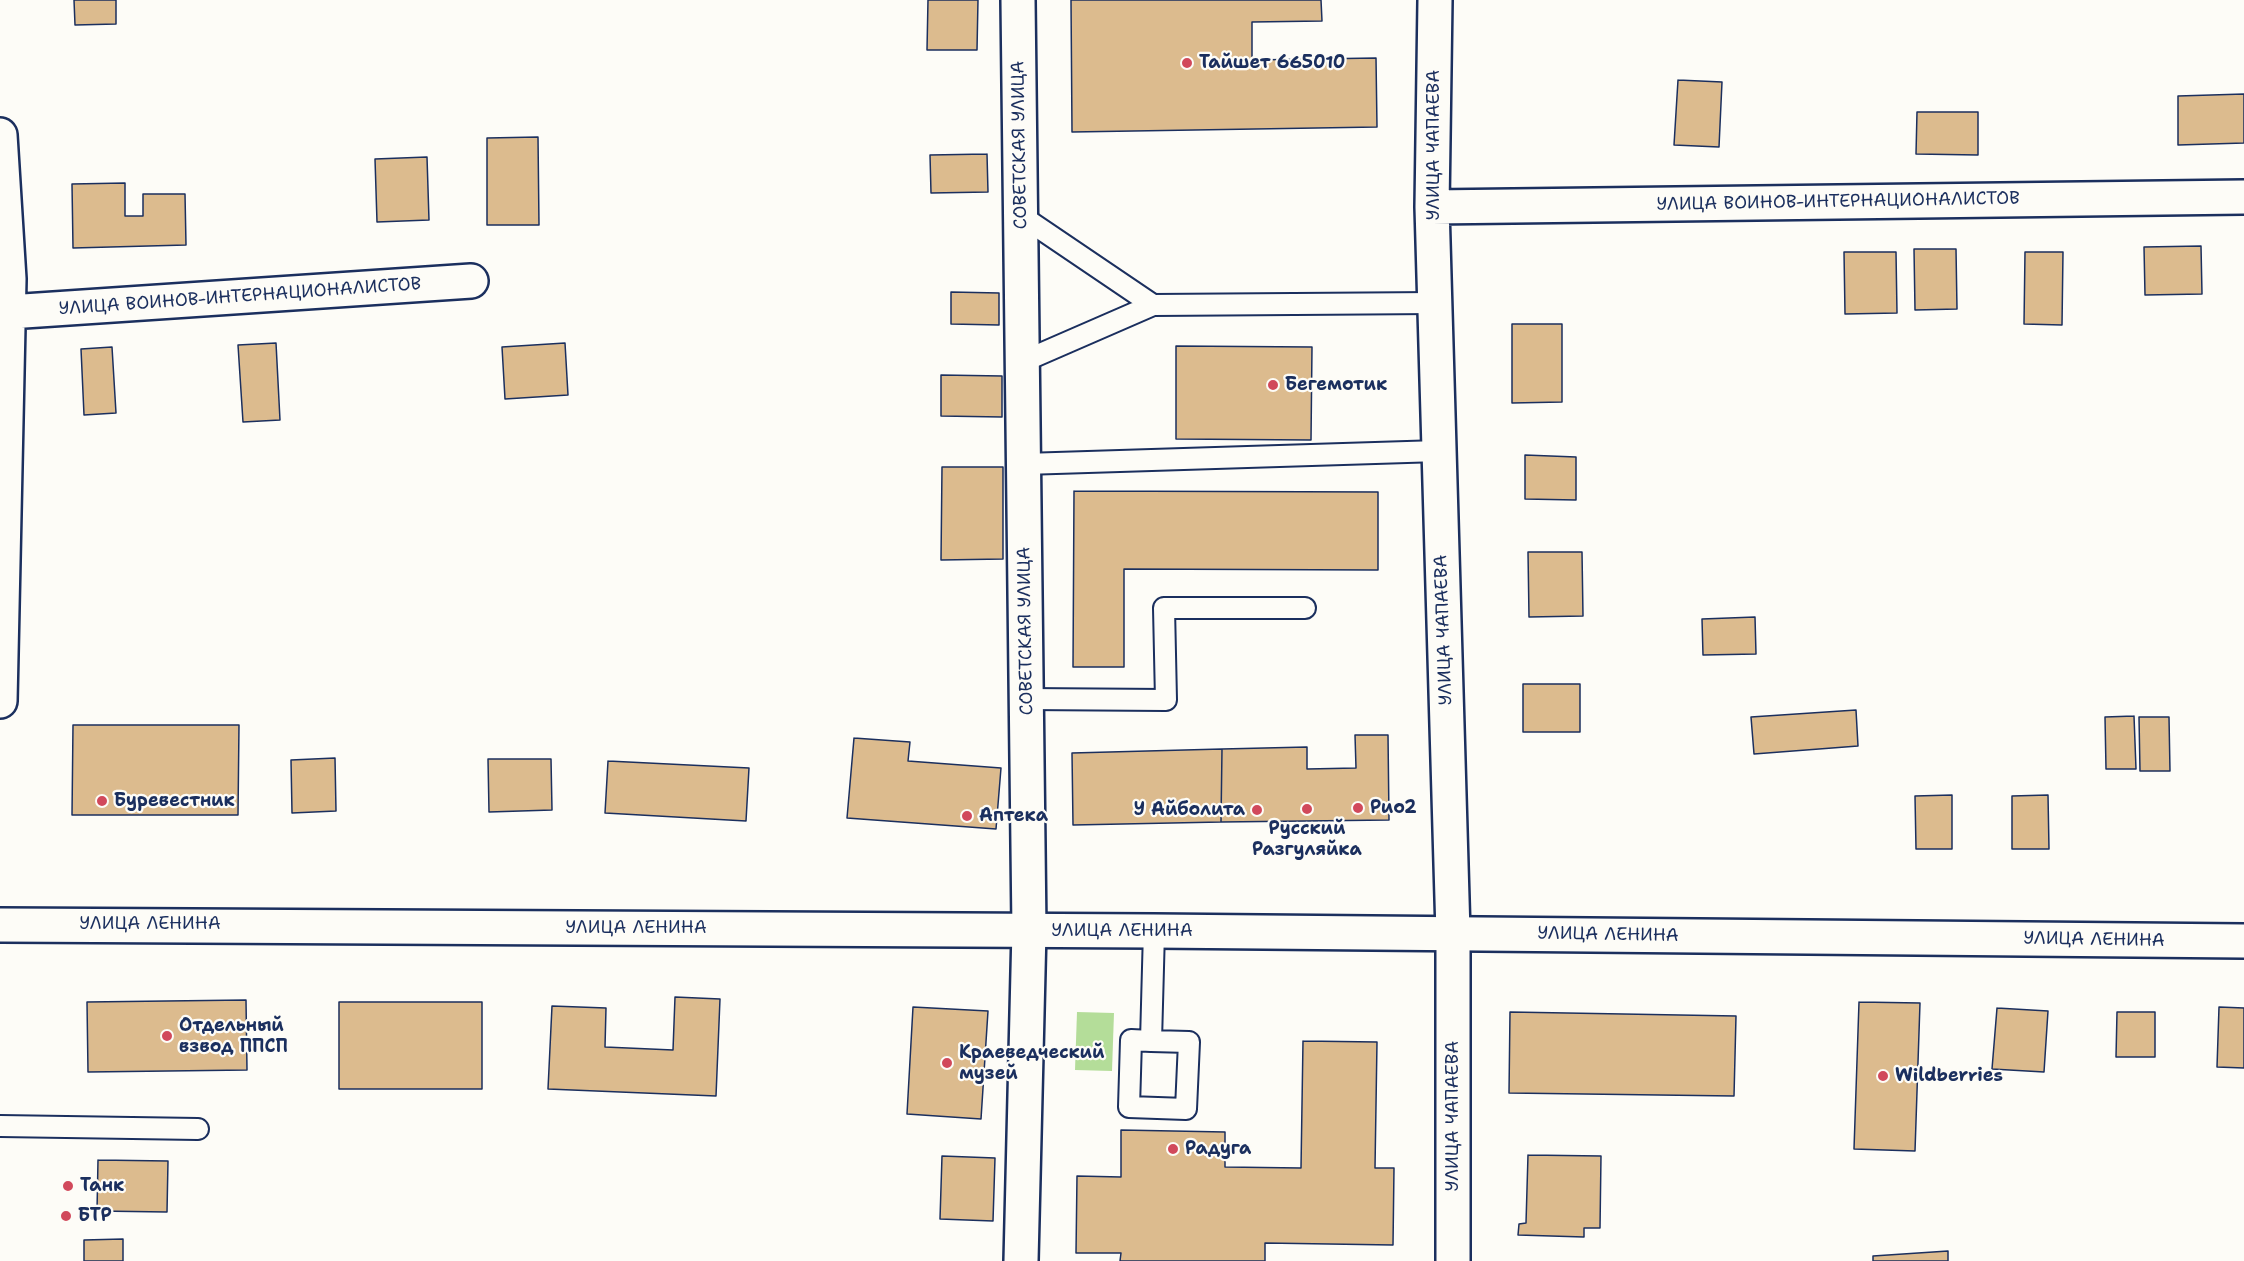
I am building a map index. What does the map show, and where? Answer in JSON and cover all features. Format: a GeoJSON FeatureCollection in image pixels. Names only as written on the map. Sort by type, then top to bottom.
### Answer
{"type":"FeatureCollection","features":[{"type":"Feature","properties":{"kind":"street","name":"СОВЕТСКАЯ УЛИЦА"},"geometry":{"type":"LineString","coordinates":[[1018,0],[1029,930],[1021,1261]]}},
{"type":"Feature","properties":{"kind":"street","name":"УЛИЦА ЧАПАЕВА"},"geometry":{"type":"LineString","coordinates":[[1435,0],[1432,207],[1453,933],[1453,1261]]}},
{"type":"Feature","properties":{"kind":"street"},"geometry":{"type":"LineString","coordinates":[[0,135],[5,278],[9,312],[0,701]]}},
{"type":"Feature","properties":{"kind":"street","name":"УЛИЦА ВОИНОВ-ИНТЕРНАЦИОНАЛИСТОВ"},"geometry":{"type":"LineString","coordinates":[[1432,207],[2244,197]]}},
{"type":"Feature","properties":{"kind":"street","name":"УЛИЦА ВОИНОВ-ИНТЕРНАЦИОНАЛИСТОВ"},"geometry":{"type":"LineString","coordinates":[[9,312],[471,281]]}},
{"type":"Feature","properties":{"kind":"street","name":"УЛИЦА ЛЕНИНА"},"geometry":{"type":"LineString","coordinates":[[0,925],[1453,933],[2244,941]]}},
{"type":"Feature","properties":{"kind":"lane"},"geometry":{"type":"LineString","coordinates":[[1020,215],[1154,305]]}},
{"type":"Feature","properties":{"kind":"lane"},"geometry":{"type":"LineString","coordinates":[[1022,362],[1154,305],[1435,303]]}},
{"type":"Feature","properties":{"kind":"lane"},"geometry":{"type":"LineString","coordinates":[[1024,464],[1439,451]]}},
{"type":"Feature","properties":{"kind":"lane"},"geometry":{"type":"LineString","coordinates":[[1026,699],[1166,700],[1164,608],[1305,608]]}},
{"type":"Feature","properties":{"kind":"lane"},"geometry":{"type":"LineString","coordinates":[[1151,1041],[1154,931]]}},
{"type":"Feature","properties":{"kind":"lane"},"geometry":{"type":"LineString","coordinates":[[1131,1041],[1151,1041],[1189,1042],[1186,1109],[1129,1107],[1131,1041]]}},
{"type":"Feature","properties":{"kind":"lane"},"geometry":{"type":"LineString","coordinates":[[0,1126],[198,1129]]}},
{"type":"Feature","properties":{"kind":"green space"},"geometry":{"type":"Polygon","coordinates":[[[1077,1012],[1114,1013],[1112,1071],[1075,1070],[1077,1012]]]}},
{"type":"Feature","properties":{"kind":"building"},"geometry":{"type":"Polygon","coordinates":[[[74,0],[116,0],[116,24],[75,25],[74,0]]]}},
{"type":"Feature","properties":{"kind":"building"},"geometry":{"type":"Polygon","coordinates":[[[928,0],[978,0],[977,50],[927,50],[928,0]]]}},
{"type":"Feature","properties":{"kind":"building"},"geometry":{"type":"Polygon","coordinates":[[[1071,0],[1321,0],[1322,21],[1252,22],[1252,60],[1376,58],[1377,127],[1072,132],[1071,0]]]}},
{"type":"Feature","properties":{"kind":"building"},"geometry":{"type":"Polygon","coordinates":[[[1678,80],[1722,82],[1719,147],[1674,145],[1678,80]]]}},
{"type":"Feature","properties":{"kind":"building"},"geometry":{"type":"Polygon","coordinates":[[[2244,94],[2244,143],[2178,145],[2178,96],[2244,94]]]}},
{"type":"Feature","properties":{"kind":"building"},"geometry":{"type":"Polygon","coordinates":[[[1917,112],[1978,112],[1978,155],[1916,154],[1917,112]]]}},
{"type":"Feature","properties":{"kind":"building"},"geometry":{"type":"Polygon","coordinates":[[[538,137],[539,225],[487,225],[487,138],[538,137]]]}},
{"type":"Feature","properties":{"kind":"building"},"geometry":{"type":"Polygon","coordinates":[[[987,154],[988,192],[931,193],[930,155],[987,154]]]}},
{"type":"Feature","properties":{"kind":"building"},"geometry":{"type":"Polygon","coordinates":[[[427,157],[429,220],[377,222],[375,159],[427,157]]]}},
{"type":"Feature","properties":{"kind":"building"},"geometry":{"type":"Polygon","coordinates":[[[125,183],[125,216],[143,216],[143,194],[185,194],[186,245],[73,248],[72,184],[125,183]]]}},
{"type":"Feature","properties":{"kind":"building"},"geometry":{"type":"Polygon","coordinates":[[[2201,246],[2202,294],[2145,295],[2144,247],[2201,246]]]}},
{"type":"Feature","properties":{"kind":"building"},"geometry":{"type":"Polygon","coordinates":[[[1914,249],[1956,249],[1957,309],[1915,310],[1914,249]]]}},
{"type":"Feature","properties":{"kind":"building"},"geometry":{"type":"Polygon","coordinates":[[[1844,252],[1896,252],[1897,313],[1845,314],[1844,252]]]}},
{"type":"Feature","properties":{"kind":"building"},"geometry":{"type":"Polygon","coordinates":[[[2025,252],[2063,252],[2062,325],[2024,324],[2025,252]]]}},
{"type":"Feature","properties":{"kind":"building"},"geometry":{"type":"Polygon","coordinates":[[[951,292],[999,293],[999,325],[951,324],[951,292]]]}},
{"type":"Feature","properties":{"kind":"building"},"geometry":{"type":"Polygon","coordinates":[[[1512,324],[1562,324],[1562,402],[1512,403],[1512,324]]]}},
{"type":"Feature","properties":{"kind":"building"},"geometry":{"type":"Polygon","coordinates":[[[276,343],[280,420],[243,422],[238,345],[276,343]]]}},
{"type":"Feature","properties":{"kind":"building"},"geometry":{"type":"Polygon","coordinates":[[[565,343],[568,395],[505,399],[502,347],[565,343]]]}},
{"type":"Feature","properties":{"kind":"building"},"geometry":{"type":"Polygon","coordinates":[[[1176,346],[1312,347],[1311,440],[1176,439],[1176,346]]]}},
{"type":"Feature","properties":{"kind":"building"},"geometry":{"type":"Polygon","coordinates":[[[112,347],[116,413],[84,415],[81,349],[112,347]]]}},
{"type":"Feature","properties":{"kind":"building"},"geometry":{"type":"Polygon","coordinates":[[[941,375],[1002,376],[1002,417],[941,416],[941,375]]]}},
{"type":"Feature","properties":{"kind":"building"},"geometry":{"type":"Polygon","coordinates":[[[1525,455],[1576,457],[1576,500],[1525,499],[1525,455]]]}},
{"type":"Feature","properties":{"kind":"building"},"geometry":{"type":"Polygon","coordinates":[[[942,467],[1003,467],[1003,559],[941,560],[942,467]]]}},
{"type":"Feature","properties":{"kind":"building"},"geometry":{"type":"Polygon","coordinates":[[[1074,491],[1378,492],[1378,570],[1124,569],[1124,667],[1073,667],[1074,491]]]}},
{"type":"Feature","properties":{"kind":"building"},"geometry":{"type":"Polygon","coordinates":[[[1528,552],[1582,552],[1583,616],[1529,617],[1528,552]]]}},
{"type":"Feature","properties":{"kind":"building"},"geometry":{"type":"Polygon","coordinates":[[[1755,617],[1756,654],[1703,655],[1702,619],[1755,617]]]}},
{"type":"Feature","properties":{"kind":"building"},"geometry":{"type":"Polygon","coordinates":[[[1523,684],[1580,684],[1580,732],[1523,732],[1523,684]]]}},
{"type":"Feature","properties":{"kind":"building"},"geometry":{"type":"Polygon","coordinates":[[[1856,710],[1858,746],[1754,754],[1751,717],[1856,710]]]}},
{"type":"Feature","properties":{"kind":"building"},"geometry":{"type":"Polygon","coordinates":[[[2134,716],[2136,769],[2106,769],[2105,717],[2134,716]]]}},
{"type":"Feature","properties":{"kind":"building"},"geometry":{"type":"Polygon","coordinates":[[[2139,717],[2169,717],[2170,771],[2140,771],[2139,717]]]}},
{"type":"Feature","properties":{"kind":"building"},"geometry":{"type":"Polygon","coordinates":[[[73,725],[239,725],[238,815],[72,815],[73,725]]]}},
{"type":"Feature","properties":{"kind":"building"},"geometry":{"type":"Polygon","coordinates":[[[1355,735],[1388,735],[1389,820],[1221,822],[1222,749],[1307,747],[1307,769],[1356,768],[1355,735]]]}},
{"type":"Feature","properties":{"kind":"building"},"geometry":{"type":"Polygon","coordinates":[[[854,738],[910,742],[908,761],[1001,768],[996,829],[847,818],[854,738]]]}},
{"type":"Feature","properties":{"kind":"building"},"geometry":{"type":"Polygon","coordinates":[[[1222,749],[1221,822],[1073,825],[1072,753],[1222,749]]]}},
{"type":"Feature","properties":{"kind":"building"},"geometry":{"type":"Polygon","coordinates":[[[335,758],[336,811],[292,813],[291,760],[335,758]]]}},
{"type":"Feature","properties":{"kind":"building"},"geometry":{"type":"Polygon","coordinates":[[[488,759],[551,759],[552,810],[489,812],[488,759]]]}},
{"type":"Feature","properties":{"kind":"building"},"geometry":{"type":"Polygon","coordinates":[[[608,761],[749,768],[746,821],[605,813],[608,761]]]}},
{"type":"Feature","properties":{"kind":"building"},"geometry":{"type":"Polygon","coordinates":[[[1952,795],[1952,849],[1916,849],[1915,796],[1952,795]]]}},
{"type":"Feature","properties":{"kind":"building"},"geometry":{"type":"Polygon","coordinates":[[[2048,795],[2049,849],[2012,849],[2012,796],[2048,795]]]}},
{"type":"Feature","properties":{"kind":"building"},"geometry":{"type":"Polygon","coordinates":[[[675,997],[720,999],[716,1096],[548,1089],[552,1006],[606,1008],[605,1047],[673,1050],[675,997]]]}},
{"type":"Feature","properties":{"kind":"building","name":"Отдельный взвод ППСП"},"geometry":{"type":"Polygon","coordinates":[[[246,1000],[247,1070],[88,1072],[87,1002],[246,1000]]]}},
{"type":"Feature","properties":{"kind":"building"},"geometry":{"type":"Polygon","coordinates":[[[339,1002],[482,1002],[482,1089],[339,1089],[339,1002]]]}},
{"type":"Feature","properties":{"kind":"building"},"geometry":{"type":"Polygon","coordinates":[[[1859,1002],[1920,1003],[1915,1151],[1854,1149],[1859,1002]]]}},
{"type":"Feature","properties":{"kind":"building","name":"Краеведческий музей"},"geometry":{"type":"Polygon","coordinates":[[[913,1007],[988,1011],[981,1119],[907,1114],[913,1007]]]}},
{"type":"Feature","properties":{"kind":"building"},"geometry":{"type":"Polygon","coordinates":[[[2219,1007],[2244,1008],[2244,1068],[2217,1067],[2219,1007]]]}},
{"type":"Feature","properties":{"kind":"building"},"geometry":{"type":"Polygon","coordinates":[[[1997,1008],[2048,1011],[2044,1072],[1992,1069],[1997,1008]]]}},
{"type":"Feature","properties":{"kind":"building"},"geometry":{"type":"Polygon","coordinates":[[[1510,1012],[1736,1016],[1734,1096],[1509,1093],[1510,1012]]]}},
{"type":"Feature","properties":{"kind":"building"},"geometry":{"type":"Polygon","coordinates":[[[2117,1012],[2155,1012],[2155,1057],[2116,1057],[2117,1012]]]}},
{"type":"Feature","properties":{"kind":"building","name":"Радуга"},"geometry":{"type":"Polygon","coordinates":[[[1303,1041],[1377,1042],[1375,1168],[1394,1168],[1393,1245],[1265,1243],[1265,1261],[1120,1261],[1121,1253],[1076,1253],[1077,1176],[1121,1177],[1121,1130],[1225,1132],[1225,1167],[1301,1168],[1303,1041]]]}},
{"type":"Feature","properties":{"kind":"building"},"geometry":{"type":"Polygon","coordinates":[[[1528,1155],[1601,1156],[1600,1228],[1584,1228],[1584,1237],[1518,1235],[1519,1224],[1526,1223],[1528,1155]]]}},
{"type":"Feature","properties":{"kind":"building"},"geometry":{"type":"Polygon","coordinates":[[[942,1156],[995,1158],[993,1221],[940,1219],[942,1156]]]}},
{"type":"Feature","properties":{"kind":"building"},"geometry":{"type":"Polygon","coordinates":[[[98,1160],[168,1161],[167,1212],[97,1211],[98,1160]]]}},
{"type":"Feature","properties":{"kind":"building"},"geometry":{"type":"Polygon","coordinates":[[[123,1239],[123,1261],[84,1261],[84,1240],[123,1239]]]}},
{"type":"Feature","properties":{"kind":"building"},"geometry":{"type":"Polygon","coordinates":[[[1948,1251],[1948,1261],[1873,1261],[1873,1256],[1948,1251]]]}},
{"type":"Feature","properties":{"kind":"place","name":"Тайшет 665010"},"geometry":{"type":"Point","coordinates":[1187,63]}},
{"type":"Feature","properties":{"kind":"place","name":"Бегемотик"},"geometry":{"type":"Point","coordinates":[1273,385]}},
{"type":"Feature","properties":{"kind":"place","name":"Буревестник"},"geometry":{"type":"Point","coordinates":[102,801]}},
{"type":"Feature","properties":{"kind":"place","name":"Рио2"},"geometry":{"type":"Point","coordinates":[1358,808]}},
{"type":"Feature","properties":{"kind":"place","name":"Русский Разгуляйка"},"geometry":{"type":"Point","coordinates":[1307,809]}},
{"type":"Feature","properties":{"kind":"place","name":"У Айболита"},"geometry":{"type":"Point","coordinates":[1257,810]}},
{"type":"Feature","properties":{"kind":"place","name":"Аптека"},"geometry":{"type":"Point","coordinates":[967,816]}},
{"type":"Feature","properties":{"kind":"place","name":"Отдельный взвод ППСП"},"geometry":{"type":"Point","coordinates":[167,1036]}},
{"type":"Feature","properties":{"kind":"place","name":"Краеведческий музей"},"geometry":{"type":"Point","coordinates":[947,1063]}},
{"type":"Feature","properties":{"kind":"place","name":"Wildberries"},"geometry":{"type":"Point","coordinates":[1883,1076]}},
{"type":"Feature","properties":{"kind":"place","name":"Радуга"},"geometry":{"type":"Point","coordinates":[1173,1149]}},
{"type":"Feature","properties":{"kind":"place","name":"Танк"},"geometry":{"type":"Point","coordinates":[68,1186]}},
{"type":"Feature","properties":{"kind":"place","name":"БТР"},"geometry":{"type":"Point","coordinates":[66,1216]}}]}
